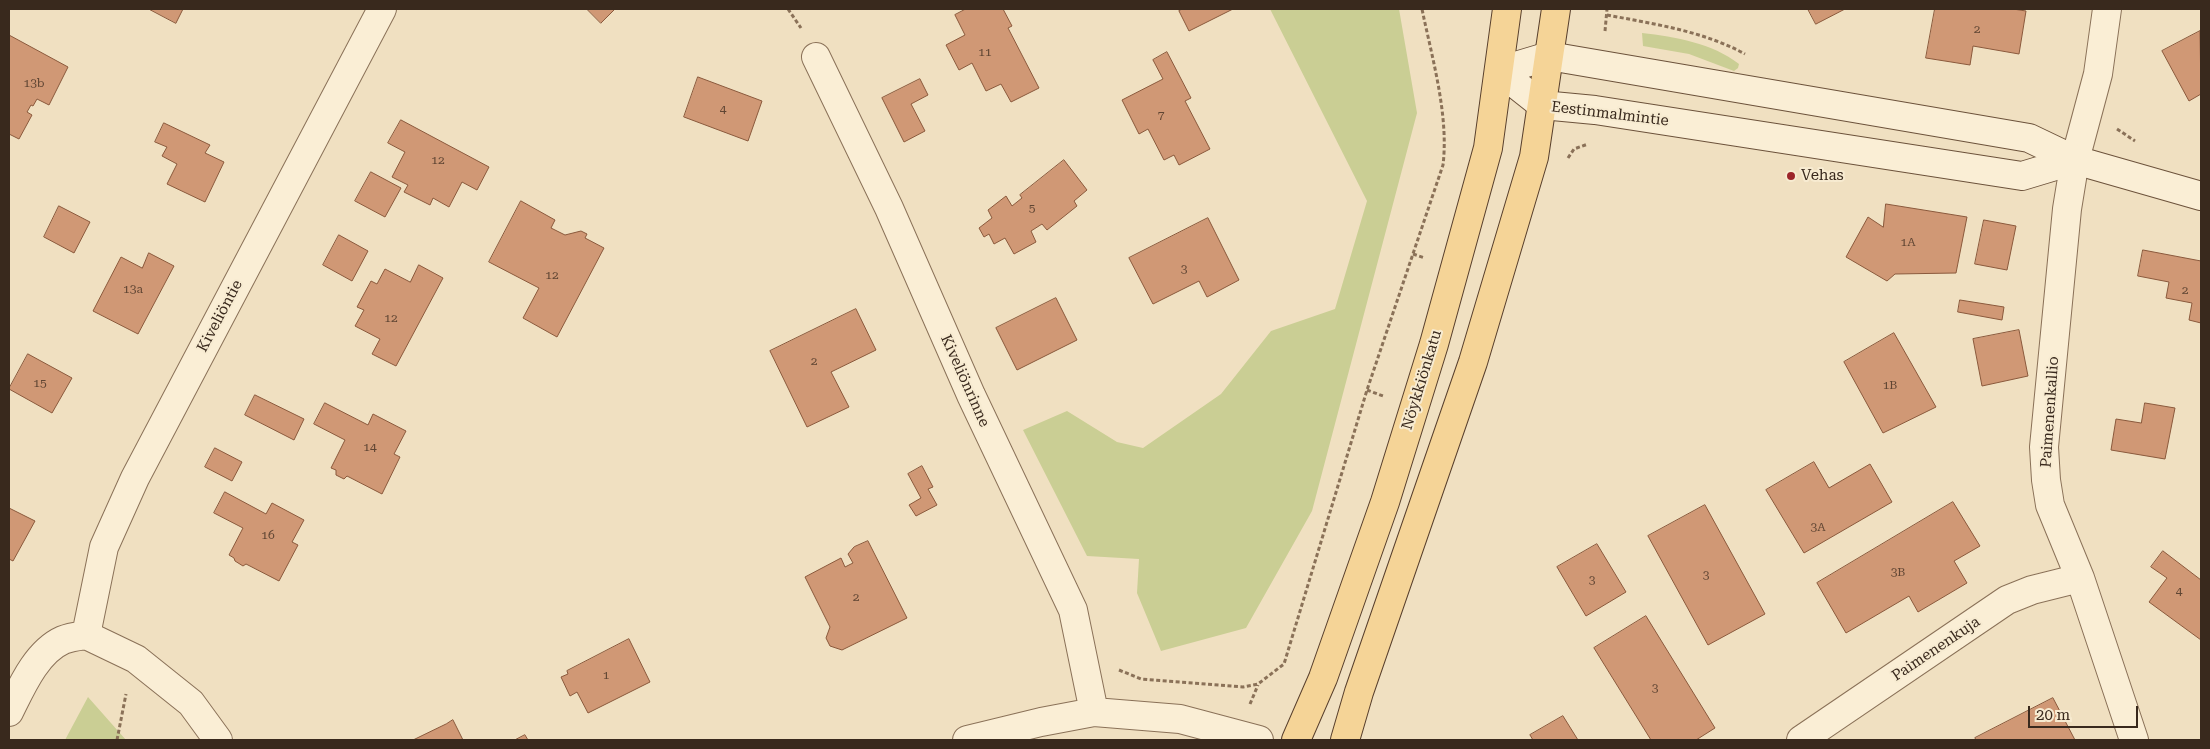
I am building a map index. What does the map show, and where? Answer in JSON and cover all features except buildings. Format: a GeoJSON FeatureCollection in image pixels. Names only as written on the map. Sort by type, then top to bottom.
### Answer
{"type":"FeatureCollection","features":[{"type":"Feature","properties":{"kind":"main road","name":"Nöykkiönkatu"},"geometry":{"type":"LineString","coordinates":[[1296,740],[1324,678],[1385,502],[1434,344],[1488,148],[1506,9]]}},
{"type":"Feature","properties":{"kind":"main road"},"geometry":{"type":"LineString","coordinates":[[1345,740],[1359,692],[1473,362],[1534,157],[1556,9]]}},
{"type":"Feature","properties":{"kind":"street","name":"Kiveliöntie"},"geometry":{"type":"LineString","coordinates":[[86,634],[104,547],[136,478],[382,9]]}},
{"type":"Feature","properties":{"kind":"street","name":"Paimenenkallio"},"geometry":{"type":"LineString","coordinates":[[2107,9],[2098,74],[2075,160],[2067,209],[2044,447],[2050,505],[2080,578],[2134,740]]}},
{"type":"Feature","properties":{"kind":"street"},"geometry":{"type":"LineString","coordinates":[[1499,71],[1549,56],[2029,138],[2075,160],[2201,196]]}},
{"type":"Feature","properties":{"kind":"street","name":"Kiveliönrinne"},"geometry":{"type":"LineString","coordinates":[[816,57],[889,208],[971,395],[1073,610],[1094,712]]}},
{"type":"Feature","properties":{"kind":"street","name":"Eestinmalmintie"},"geometry":{"type":"LineString","coordinates":[[1499,71],[1542,105],[1604,111],[2022,176],[2075,160]]}},
{"type":"Feature","properties":{"kind":"street","name":"Paimenenkuja"},"geometry":{"type":"LineString","coordinates":[[1801,740],[2007,600],[2032,590],[2080,578]]}},
{"type":"Feature","properties":{"kind":"street"},"geometry":{"type":"LineString","coordinates":[[9,712],[24,681],[46,652],[62,641],[86,634],[136,659],[191,704],[218,740]]}},
{"type":"Feature","properties":{"kind":"street"},"geometry":{"type":"LineString","coordinates":[[967,740],[1041,722],[1094,712],[1180,719],[1258,740]]}},
{"type":"Feature","properties":{"kind":"path"},"geometry":{"type":"LineString","coordinates":[[1085,668],[1119,670],[1141,679],[1244,687],[1258,684],[1284,664],[1367,390],[1443,165],[1445,145],[1444,123],[1422,9]]}},
{"type":"Feature","properties":{"kind":"path"},"geometry":{"type":"LineString","coordinates":[[1605,34],[1607,9]]}},
{"type":"Feature","properties":{"kind":"path"},"geometry":{"type":"LineString","coordinates":[[1414,254],[1429,259]]}},
{"type":"Feature","properties":{"kind":"path"},"geometry":{"type":"LineString","coordinates":[[1367,390],[1384,397]]}},
{"type":"Feature","properties":{"kind":"path"},"geometry":{"type":"LineString","coordinates":[[117,740],[128,683],[136,659]]}},
{"type":"Feature","properties":{"kind":"green space"},"geometry":{"type":"Polygon","coordinates":[[[1270,9],[1399,9],[1417,113],[1312,511],[1246,628],[1161,651],[1137,593],[1139,559],[1087,556],[1023,430],[1067,411],[1117,442],[1143,448],[1221,394],[1271,331],[1335,309],[1367,201],[1270,9]]]}},
{"type":"Feature","properties":{"kind":"green space"},"geometry":{"type":"Polygon","coordinates":[[[1642,33],[1681,39],[1705,46],[1739,64],[1738,68],[1734,71],[1689,54],[1643,46],[1642,33]]]}},
{"type":"Feature","properties":{"kind":"green space"},"geometry":{"type":"Polygon","coordinates":[[[88,697],[126,740],[65,740],[88,697]]]}},
{"type":"Feature","properties":{"kind":"place","name":"Vehas"},"geometry":{"type":"Point","coordinates":[1791,176]}}]}
